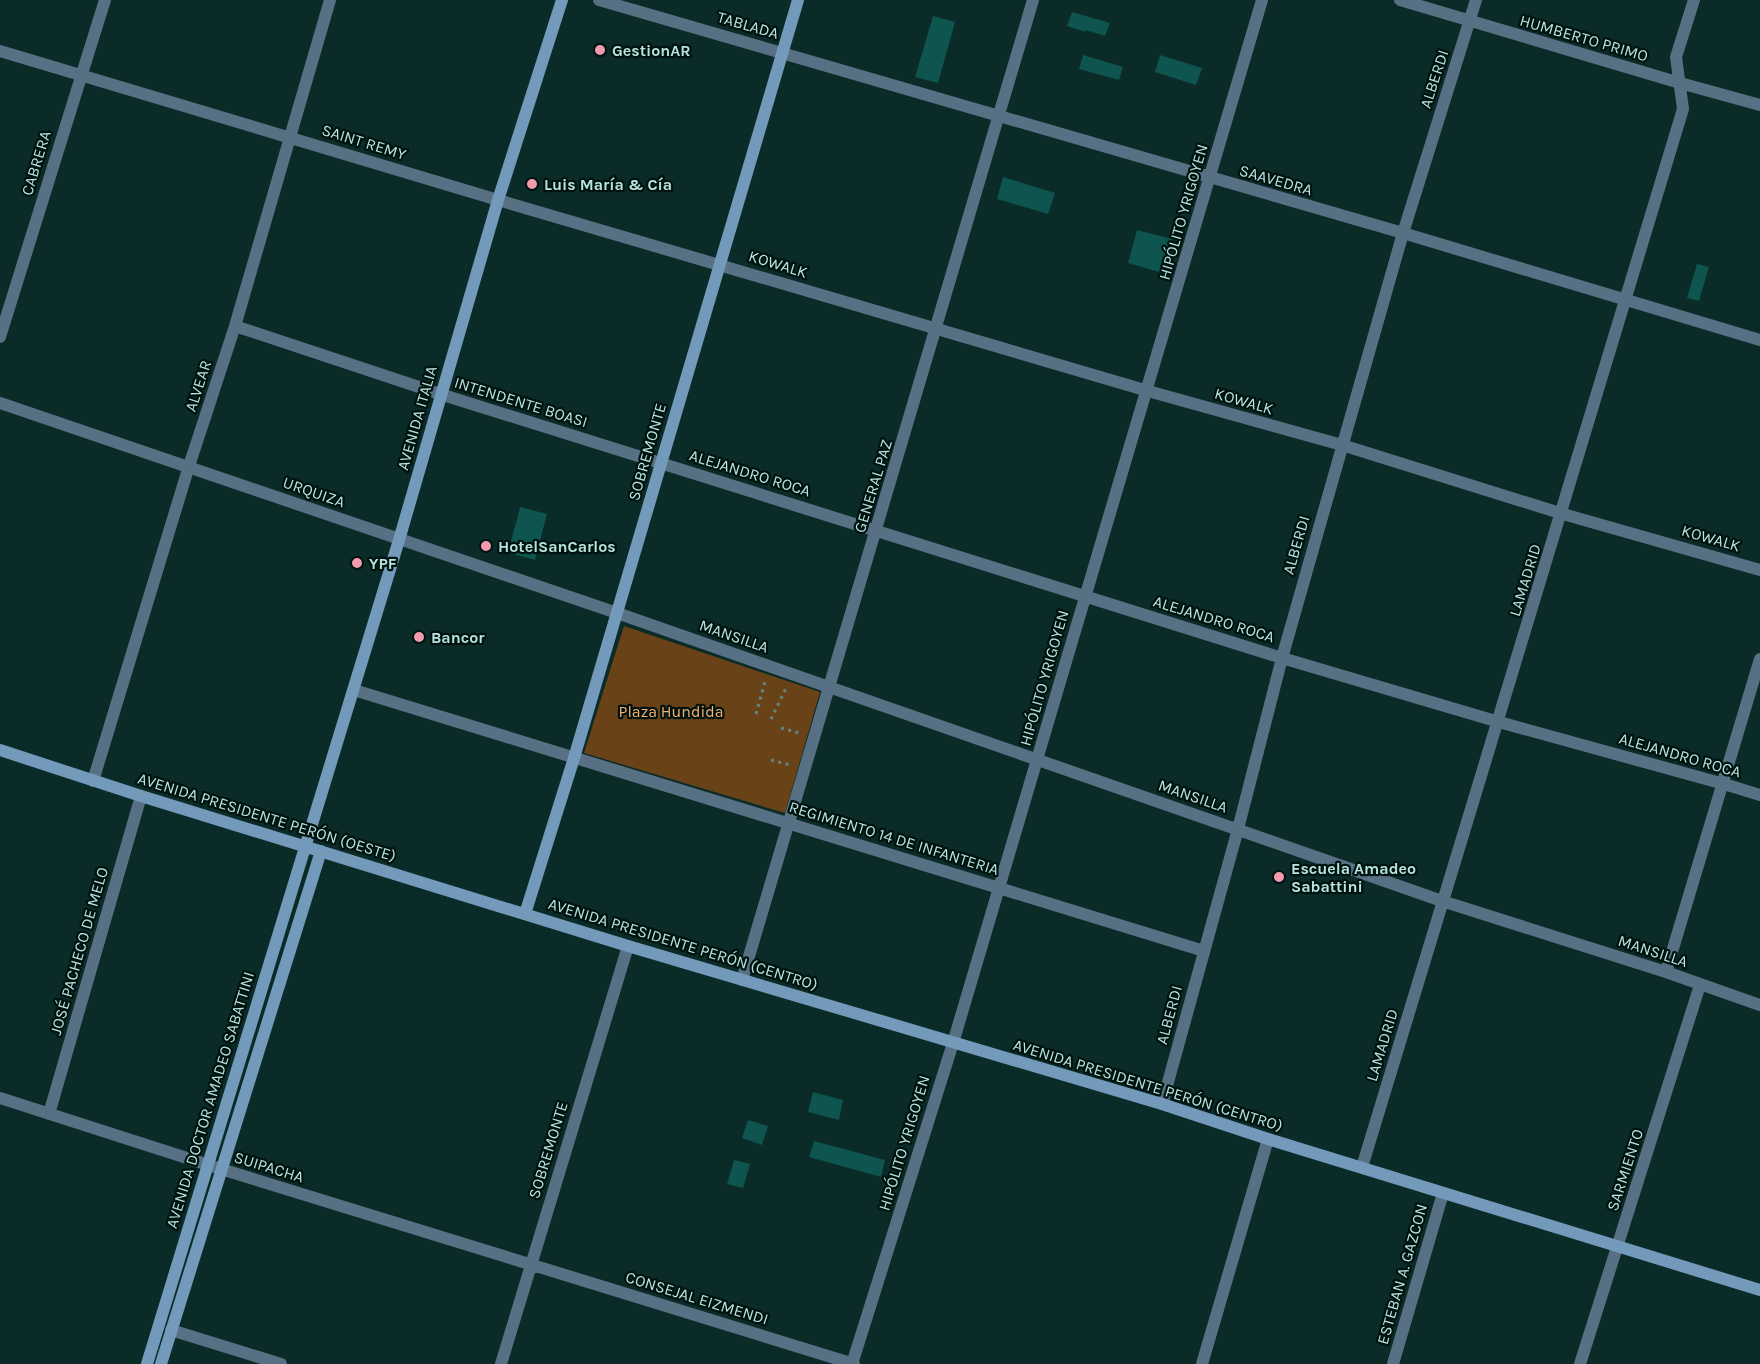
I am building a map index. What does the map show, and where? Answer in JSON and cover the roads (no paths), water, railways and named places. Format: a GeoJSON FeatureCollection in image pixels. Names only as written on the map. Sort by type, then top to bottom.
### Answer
{"type":"FeatureCollection","features":[{"type":"Feature","properties":{"kind":"main road","name":"AVENIDA ITALIA"},"geometry":{"type":"LineString","coordinates":[[305,845],[399,540],[498,200],[562,0]]}},
{"type":"Feature","properties":{"kind":"main road","name":"SOBREMONTE"},"geometry":{"type":"LineString","coordinates":[[525,914],[574,758],[798,0]]}},
{"type":"Feature","properties":{"kind":"main road","name":"AVENIDA PRESIDENTE PERÓN (OESTE)"},"geometry":{"type":"LineString","coordinates":[[0,750],[141,796],[525,914]]}},
{"type":"Feature","properties":{"kind":"main road","name":"AVENIDA DOCTOR AMADEO SABATTINI"},"geometry":{"type":"LineString","coordinates":[[147,1364],[305,845]]}},
{"type":"Feature","properties":{"kind":"main road","name":"AVENIDA DOCTOR AMADEO SABATTINI"},"geometry":{"type":"LineString","coordinates":[[161,1364],[321,851]]}},
{"type":"Feature","properties":{"kind":"main road","name":"AVENIDA PRESIDENTE PERÓN (CENTRO)"},"geometry":{"type":"LineString","coordinates":[[525,914],[1162,1104],[1268,1139],[1760,1290]]}},
{"type":"Feature","properties":{"kind":"street","name":"CABRERA"},"geometry":{"type":"LineString","coordinates":[[0,337],[105,0]]}},
{"type":"Feature","properties":{"kind":"street","name":"ALVEAR"},"geometry":{"type":"LineString","coordinates":[[93,781],[189,466],[235,326],[330,0]]}},
{"type":"Feature","properties":{"kind":"street","name":"TABLADA"},"geometry":{"type":"LineString","coordinates":[[599,0],[783,52]]}},
{"type":"Feature","properties":{"kind":"street","name":"GENERAL PAZ"},"geometry":{"type":"LineString","coordinates":[[742,980],[1033,0]]}},
{"type":"Feature","properties":{"kind":"street","name":"HIPÓLITO YRIGOYEN"},"geometry":{"type":"LineString","coordinates":[[853,1364],[953,1043],[1262,0]]}},
{"type":"Feature","properties":{"kind":"street","name":"HUMBERTO PRIMO"},"geometry":{"type":"LineString","coordinates":[[1400,0],[1760,105]]}},
{"type":"Feature","properties":{"kind":"street","name":"ALBERDI"},"geometry":{"type":"LineString","coordinates":[[1162,1104],[1238,829],[1281,658],[1403,233],[1476,0]]}},
{"type":"Feature","properties":{"kind":"street","name":"LAMADRID"},"geometry":{"type":"LineString","coordinates":[[1362,1167],[1563,513],[1683,109],[1676,57],[1694,0]]}},
{"type":"Feature","properties":{"kind":"street","name":"SAINT REMY"},"geometry":{"type":"LineString","coordinates":[[0,51],[498,200],[720,263]]}},
{"type":"Feature","properties":{"kind":"street","name":"SAAVEDRA"},"geometry":{"type":"LineString","coordinates":[[783,52],[1760,340]]}},
{"type":"Feature","properties":{"kind":"street","name":"KOWALK"},"geometry":{"type":"LineString","coordinates":[[720,263],[937,329],[1342,445],[1563,513],[1760,570]]}},
{"type":"Feature","properties":{"kind":"street","name":"INTENDENTE BOASI"},"geometry":{"type":"LineString","coordinates":[[235,326],[440,394],[662,462]]}},
{"type":"Feature","properties":{"kind":"street","name":"URQUIZA"},"geometry":{"type":"LineString","coordinates":[[0,403],[617,613]]}},
{"type":"Feature","properties":{"kind":"street","name":"ALEJANDRO ROCA"},"geometry":{"type":"LineString","coordinates":[[662,462],[1281,658],[1760,795]]}},
{"type":"Feature","properties":{"kind":"street","name":"MANSILLA"},"geometry":{"type":"LineString","coordinates":[[617,613],[1442,901],[1666,972],[1760,1005]]}},
{"type":"Feature","properties":{"kind":"street"},"geometry":{"type":"LineString","coordinates":[[1666,972],[1760,659]]}},
{"type":"Feature","properties":{"kind":"street","name":"REGIMIENTO 14 DE INFANTERIA"},"geometry":{"type":"LineString","coordinates":[[354,690],[1204,951]]}},
{"type":"Feature","properties":{"kind":"street","name":"JOSÉ PACHECO DE MELO"},"geometry":{"type":"LineString","coordinates":[[49,1114],[141,796]]}},
{"type":"Feature","properties":{"kind":"street","name":"SOBREMONTE"},"geometry":{"type":"LineString","coordinates":[[501,1364],[628,946]]}},
{"type":"Feature","properties":{"kind":"street","name":"SARMIENTO"},"geometry":{"type":"LineString","coordinates":[[1580,1364],[1700,985]]}},
{"type":"Feature","properties":{"kind":"street","name":"SUIPACHA"},"geometry":{"type":"LineString","coordinates":[[0,1098],[220,1169],[530,1264]]}},
{"type":"Feature","properties":{"kind":"street"},"geometry":{"type":"LineString","coordinates":[[1202,1364],[1268,1139]]}},
{"type":"Feature","properties":{"kind":"street","name":"ESTEBAN A. GAZCON"},"geometry":{"type":"LineString","coordinates":[[1393,1364],[1443,1193]]}},
{"type":"Feature","properties":{"kind":"street","name":"CONSEJAL EIZMENDI"},"geometry":{"type":"LineString","coordinates":[[530,1264],[853,1364]]}},
{"type":"Feature","properties":{"kind":"street"},"geometry":{"type":"LineString","coordinates":[[171,1330],[281,1364]]}},
{"type":"Feature","properties":{"kind":"place","name":"GestionAR"},"geometry":{"type":"Point","coordinates":[600,50]}},
{"type":"Feature","properties":{"kind":"place","name":"Luis María & Cía"},"geometry":{"type":"Point","coordinates":[532,184]}},
{"type":"Feature","properties":{"kind":"place","name":"HotelSanCarlos"},"geometry":{"type":"Point","coordinates":[486,546]}},
{"type":"Feature","properties":{"kind":"place","name":"YPF"},"geometry":{"type":"Point","coordinates":[357,563]}},
{"type":"Feature","properties":{"kind":"place","name":"Bancor"},"geometry":{"type":"Point","coordinates":[419,637]}},
{"type":"Feature","properties":{"kind":"place","name":"Escuela Amadeo Sabattini"},"geometry":{"type":"Point","coordinates":[1279,877]}},
{"type":"Feature","properties":{"kind":"park label","name":"Plaza Hundida"},"geometry":{"type":"Point","coordinates":[671,711]}}]}
